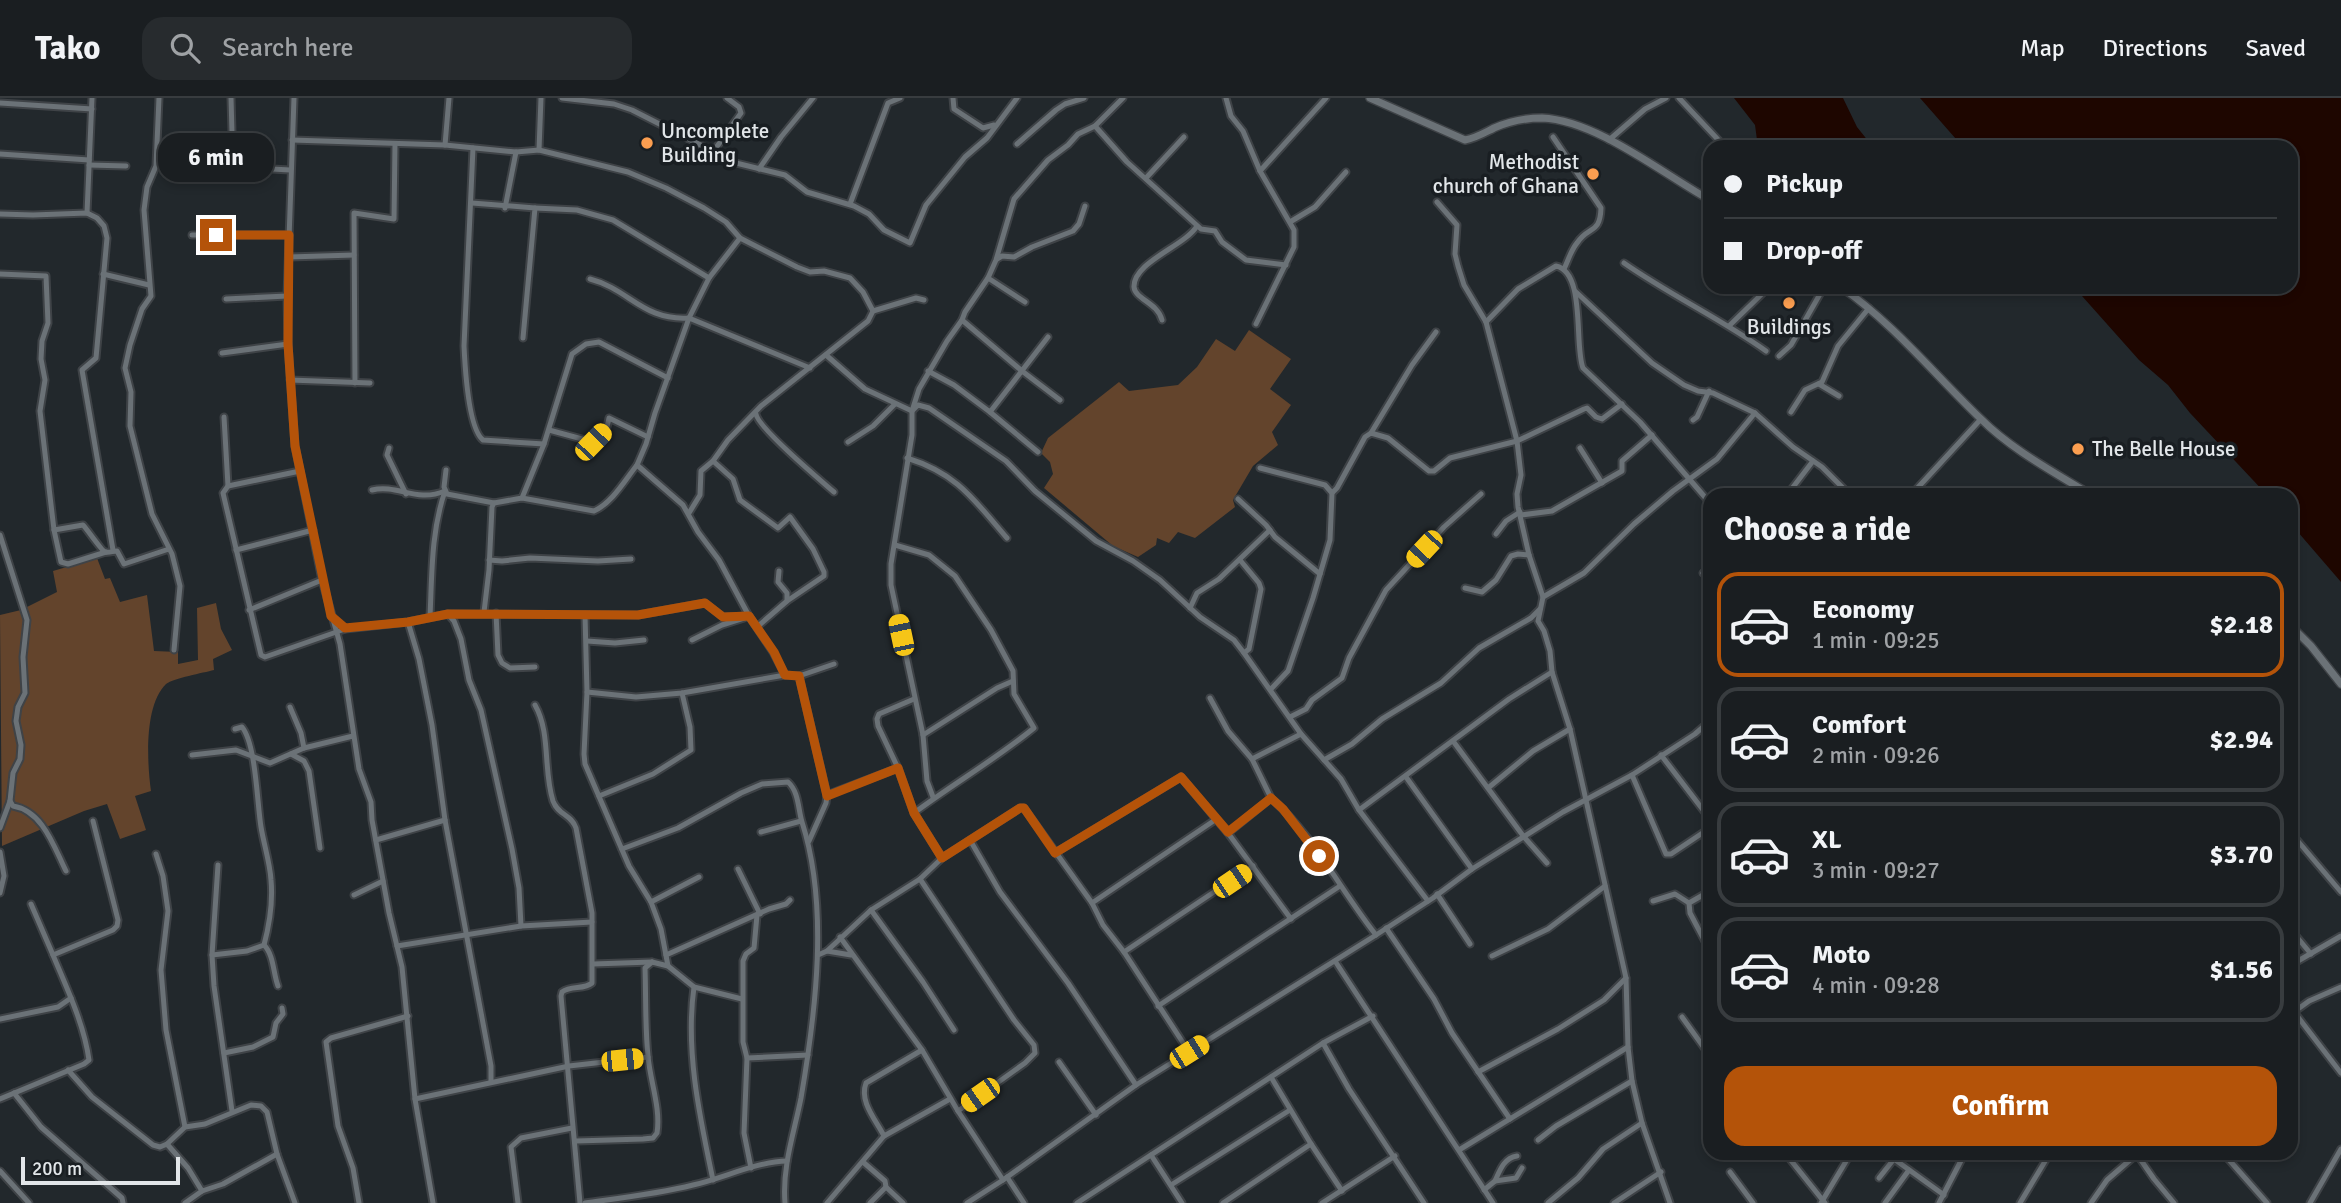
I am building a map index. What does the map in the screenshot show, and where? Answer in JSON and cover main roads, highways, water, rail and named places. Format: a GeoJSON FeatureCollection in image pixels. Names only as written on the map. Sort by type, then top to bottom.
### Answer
{"type":"FeatureCollection","features":[{"type":"Feature","properties":{"kind":"place","name":"Uncomplete Building"},"geometry":{"type":"Point","coordinates":[647,143]}},
{"type":"Feature","properties":{"kind":"place","name":"Methodist church of Ghana"},"geometry":{"type":"Point","coordinates":[1593,174]}},
{"type":"Feature","properties":{"kind":"place","name":"Buildings"},"geometry":{"type":"Point","coordinates":[1789,303]}},
{"type":"Feature","properties":{"kind":"place","name":"The Belle House"},"geometry":{"type":"Point","coordinates":[2078,449]}}]}
